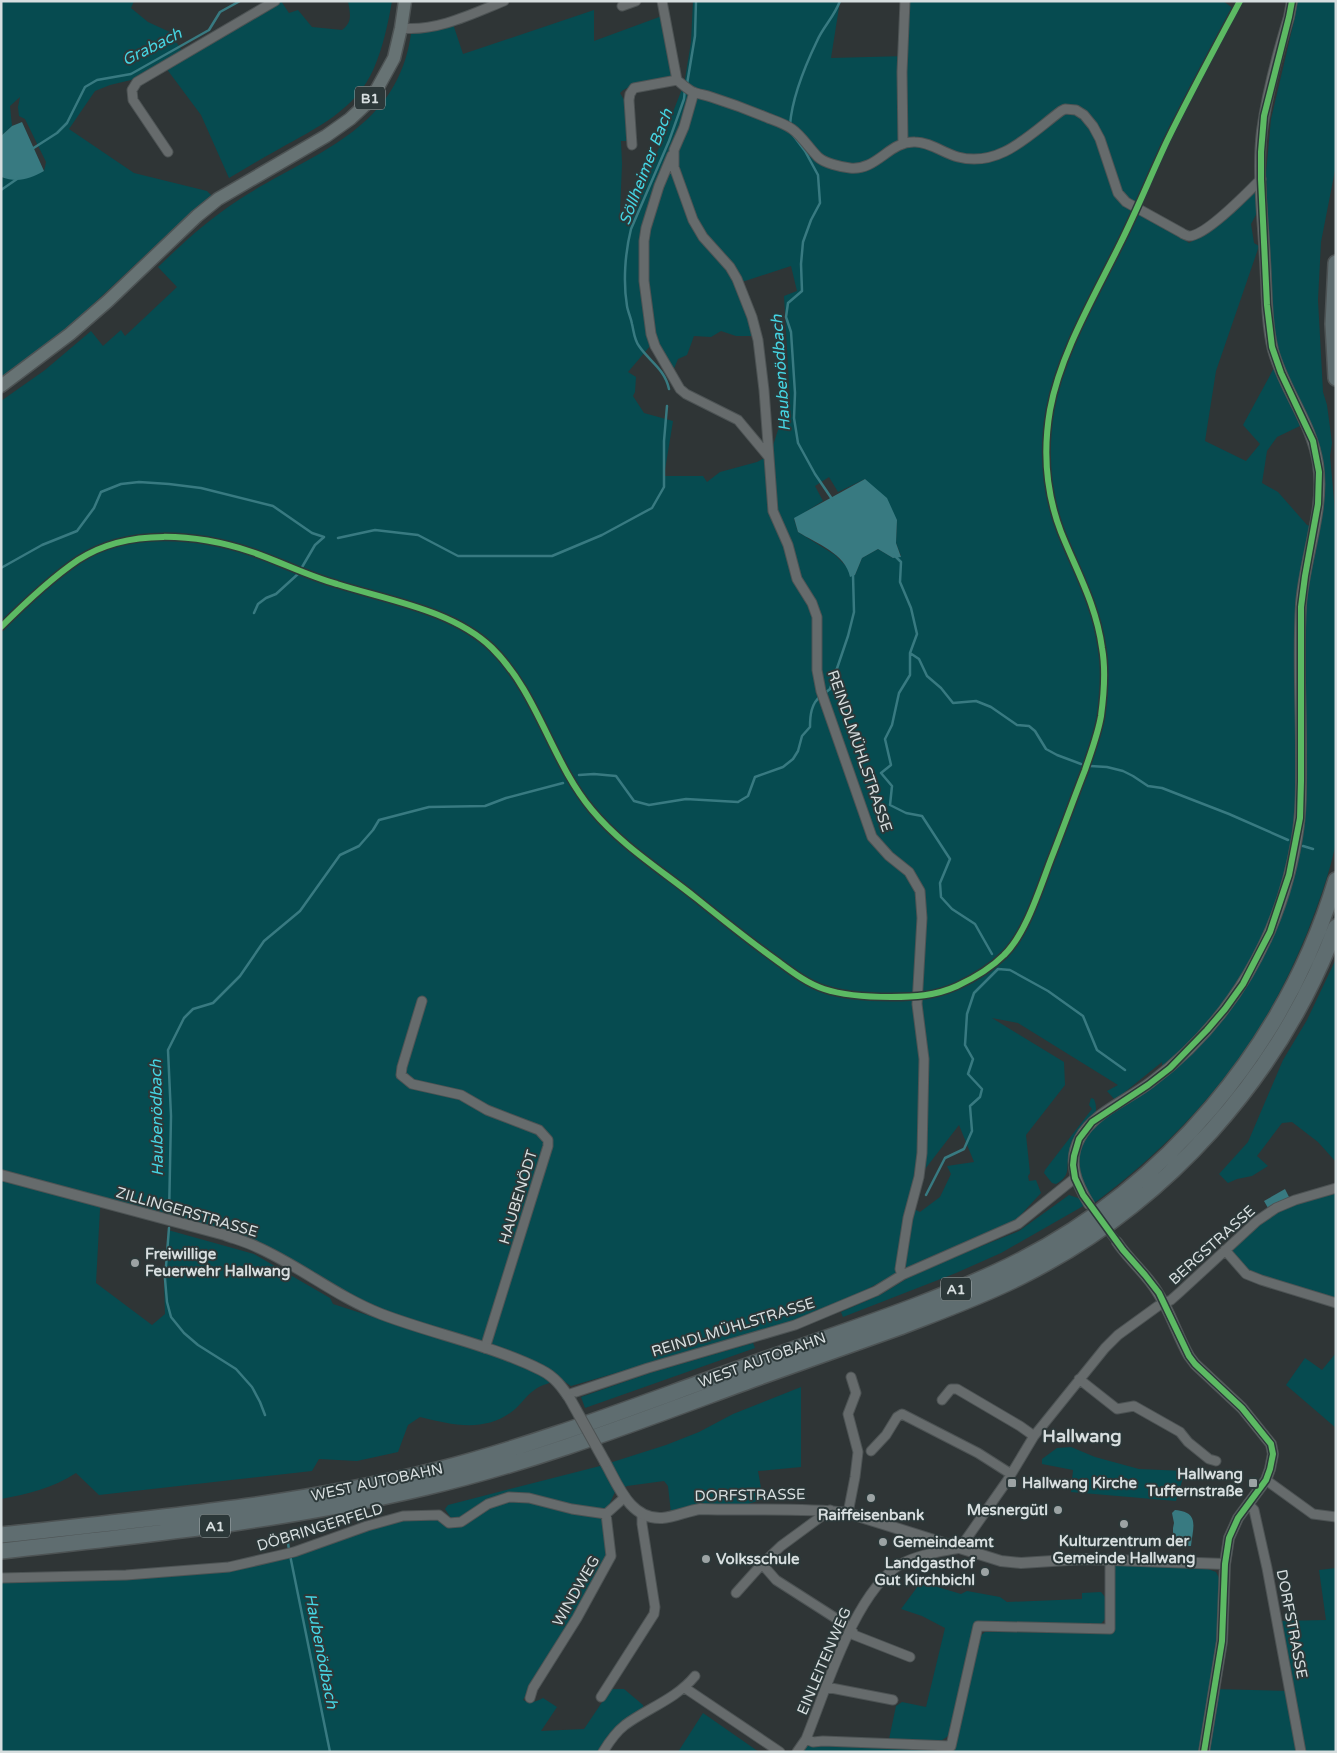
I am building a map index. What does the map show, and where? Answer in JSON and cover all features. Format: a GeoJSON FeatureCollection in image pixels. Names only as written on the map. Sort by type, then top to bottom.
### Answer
{"type":"FeatureCollection","features":[{"type":"Feature","properties":{"kind":"highway"},"geometry":{"type":"LineString","coordinates":[[1336,263],[1333,324],[1336,378]]}},
{"type":"Feature","properties":{"kind":"highway","name":"WEST AUTOBAHN"},"geometry":{"type":"LineString","coordinates":[[1,1535],[201,1513],[277,1502],[362,1487],[438,1469],[519,1446],[630,1408],[892,1314],[1010,1266],[1080,1226],[1131,1188],[1191,1132],[1220,1098],[1259,1045],[1291,992],[1317,934],[1336,880]]}},
{"type":"Feature","properties":{"kind":"highway","name":"WEST AUTOBAHN"},"geometry":{"type":"LineString","coordinates":[[1,1551],[300,1514],[382,1498],[477,1474],[572,1445],[761,1377],[939,1312],[1009,1282],[1061,1255],[1122,1214],[1157,1186],[1213,1130],[1265,1064],[1294,1016],[1316,974],[1336,927]]}},
{"type":"Feature","properties":{"kind":"main road","name":"B1"},"geometry":{"type":"LineString","coordinates":[[1,386],[70,334],[108,301],[197,216],[218,199],[326,136],[350,119],[365,105],[394,58],[405,1]]}},
{"type":"Feature","properties":{"kind":"street"},"geometry":{"type":"LineString","coordinates":[[168,152],[133,100],[132,90],[137,82],[276,1]]}},
{"type":"Feature","properties":{"kind":"street"},"geometry":{"type":"LineString","coordinates":[[401,28],[425,28],[454,20],[504,1]]}},
{"type":"Feature","properties":{"kind":"street"},"geometry":{"type":"LineString","coordinates":[[622,6],[636,1]]}},
{"type":"Feature","properties":{"kind":"street","name":"REINDLMÜHLSTRASSE"},"geometry":{"type":"LineString","coordinates":[[662,1],[686,87],[687,118],[674,150],[674,167],[693,220],[703,237],[730,267],[737,279],[752,317],[758,340],[764,390],[773,511],[788,545],[798,579],[812,603],[817,617],[817,670],[822,694],[872,837],[889,856],[909,872],[920,892],[922,918],[917,1004],[924,1059],[922,1154],[919,1177],[908,1218],[900,1269],[902,1275]]}},
{"type":"Feature","properties":{"kind":"street"},"geometry":{"type":"LineString","coordinates":[[902,144],[902,72],[905,1]]}},
{"type":"Feature","properties":{"kind":"street"},"geometry":{"type":"LineString","coordinates":[[1089,1204],[1075,1178],[1073,1165],[1079,1139],[1102,1115],[1170,1068],[1207,1030],[1243,984],[1270,932],[1285,891],[1299,827],[1301,789],[1302,590],[1318,504],[1320,480],[1313,441],[1281,373],[1272,348],[1267,305],[1261,179],[1264,116],[1290,18],[1292,1]]}},
{"type":"Feature","properties":{"kind":"street"},"geometry":{"type":"LineString","coordinates":[[632,145],[630,94],[634,88],[686,87],[790,127],[819,158],[851,168],[864,167],[874,163],[893,148],[914,142],[964,158],[987,158],[1002,153],[1021,142],[1064,109],[1076,110],[1084,115],[1100,138],[1118,193],[1126,202],[1189,236],[1196,234],[1231,209],[1261,179]]}},
{"type":"Feature","properties":{"kind":"street"},"geometry":{"type":"LineString","coordinates":[[674,150],[654,201],[644,241],[644,281],[651,334],[659,356],[680,389],[686,394],[738,420],[768,456]]}},
{"type":"Feature","properties":{"kind":"street","name":"HAUBENÖDT"},"geometry":{"type":"LineString","coordinates":[[422,1001],[402,1067],[402,1075],[405,1079],[412,1084],[461,1095],[487,1110],[539,1130],[548,1140],[548,1146],[522,1233],[485,1348]]}},
{"type":"Feature","properties":{"kind":"street","name":"ZILLINGERSTRASSE"},"geometry":{"type":"LineString","coordinates":[[1,1175],[233,1238],[258,1247],[340,1294],[379,1313],[485,1348],[550,1375],[560,1384],[568,1397]]}},
{"type":"Feature","properties":{"kind":"street","name":"REINDLMÜHLSTRASSE"},"geometry":{"type":"LineString","coordinates":[[568,1397],[648,1368],[795,1325],[876,1291],[902,1275],[1018,1224],[1075,1178]]}},
{"type":"Feature","properties":{"kind":"street","name":"BERGSTRASSE"},"geometry":{"type":"LineString","coordinates":[[960,1548],[1011,1474],[1034,1436],[1079,1379],[1118,1335],[1180,1292],[1257,1221],[1276,1208],[1295,1200],[1336,1188]]}},
{"type":"Feature","properties":{"kind":"street"},"geometry":{"type":"LineString","coordinates":[[1117,1242],[1132,1262],[1152,1283],[1164,1303],[1188,1356],[1242,1408],[1271,1444],[1273,1450],[1273,1460],[1266,1480],[1238,1518],[1232,1532],[1225,1564],[1222,1641],[1204,1752]]}},
{"type":"Feature","properties":{"kind":"street"},"geometry":{"type":"LineString","coordinates":[[1225,1250],[1246,1274],[1336,1303]]}},
{"type":"Feature","properties":{"kind":"street"},"geometry":{"type":"LineString","coordinates":[[848,1513],[856,1477],[858,1452],[848,1414],[856,1393],[851,1377]]}},
{"type":"Feature","properties":{"kind":"street"},"geometry":{"type":"LineString","coordinates":[[1079,1379],[1117,1409],[1134,1406],[1180,1432],[1188,1442],[1209,1459],[1216,1461]]}},
{"type":"Feature","properties":{"kind":"street"},"geometry":{"type":"LineString","coordinates":[[942,1400],[951,1389],[958,1389],[1034,1436]]}},
{"type":"Feature","properties":{"kind":"street"},"geometry":{"type":"LineString","coordinates":[[568,1397],[625,1498],[632,1508],[642,1515],[655,1607],[654,1614],[601,1697]]}},
{"type":"Feature","properties":{"kind":"street"},"geometry":{"type":"LineString","coordinates":[[871,1451],[886,1435],[897,1417],[902,1414],[978,1453],[1011,1474]]}},
{"type":"Feature","properties":{"kind":"street"},"geometry":{"type":"LineString","coordinates":[[1266,1480],[1313,1514],[1336,1517]]}},
{"type":"Feature","properties":{"kind":"street","name":"DÖBRINGERFELD"},"geometry":{"type":"LineString","coordinates":[[1,1578],[126,1575],[229,1567],[294,1552],[367,1526],[403,1516],[439,1515],[449,1523],[460,1522],[488,1504],[509,1497],[529,1498],[572,1509],[606,1514]]}},
{"type":"Feature","properties":{"kind":"street"},"geometry":{"type":"LineString","coordinates":[[606,1514],[625,1498]]}},
{"type":"Feature","properties":{"kind":"street","name":"DORFSTRASSE"},"geometry":{"type":"LineString","coordinates":[[1248,1504],[1254,1510],[1265,1560],[1301,1752]]}},
{"type":"Feature","properties":{"kind":"street","name":"DORFSTRASSE"},"geometry":{"type":"LineString","coordinates":[[642,1515],[662,1518],[700,1509],[800,1508],[830,1510],[848,1513],[1000,1561],[1020,1563],[1110,1560],[1225,1564]]}},
{"type":"Feature","properties":{"kind":"street"},"geometry":{"type":"LineString","coordinates":[[736,1594],[762,1564],[781,1546],[830,1510]]}},
{"type":"Feature","properties":{"kind":"street","name":"WINDWEG"},"geometry":{"type":"LineString","coordinates":[[530,1698],[533,1688],[577,1618],[611,1556],[606,1514]]}},
{"type":"Feature","properties":{"kind":"street","name":"EINLEITENWEG"},"geometry":{"type":"LineString","coordinates":[[797,1752],[806,1739],[851,1628],[867,1600],[884,1577],[901,1564],[916,1557],[960,1548]]}},
{"type":"Feature","properties":{"kind":"street"},"geometry":{"type":"LineString","coordinates":[[806,1739],[813,1742],[823,1740],[951,1746],[978,1626],[1110,1629],[1110,1560]]}},
{"type":"Feature","properties":{"kind":"street"},"geometry":{"type":"LineString","coordinates":[[762,1564],[776,1580],[851,1628],[854,1634],[910,1656]]}},
{"type":"Feature","properties":{"kind":"street"},"geometry":{"type":"LineString","coordinates":[[602,1752],[611,1739],[624,1726],[685,1688],[695,1676]]}},
{"type":"Feature","properties":{"kind":"street"},"geometry":{"type":"LineString","coordinates":[[826,1687],[893,1700]]}},
{"type":"Feature","properties":{"kind":"street"},"geometry":{"type":"LineString","coordinates":[[685,1688],[780,1752]]}},
{"type":"Feature","properties":{"kind":"street"},"geometry":{"type":"LineString","coordinates":[[806,1739],[811,1752]]}},
{"type":"Feature","properties":{"kind":"shaded area"},"geometry":{"type":"Polygon","coordinates":[[[1,1],[134,1],[131,8],[148,22],[172,33],[173,41],[177,43],[186,57],[264,13],[281,1],[289,13],[298,10],[312,27],[342,30],[349,21],[348,1],[392,1],[385,35],[374,68],[366,83],[346,107],[321,125],[229,178],[201,115],[166,68],[95,91],[69,129],[134,173],[207,191],[212,196],[185,218],[73,323],[1,378],[1,177],[44,171],[46,162],[25,119],[19,116],[20,97],[10,106],[12,126],[1,136],[1,1]]]}},
{"type":"Feature","properties":{"kind":"shaded area"},"geometry":{"type":"Polygon","coordinates":[[[693,1],[840,1],[831,58],[907,56],[906,1],[1223,1],[1234,9],[1134,209],[1189,243],[1212,229],[1257,189],[1258,211],[1251,224],[1254,243],[1259,246],[1216,371],[1205,441],[1246,461],[1260,444],[1243,425],[1274,368],[1300,426],[1277,437],[1267,451],[1262,483],[1278,492],[1307,525],[1318,528],[1324,491],[1324,473],[1319,444],[1286,374],[1275,339],[1271,297],[1266,173],[1271,119],[1294,21],[1296,1],[1336,1],[1336,165],[1321,242],[1318,300],[1323,392],[1327,405],[1332,443],[1330,456],[1336,522],[1336,842],[1319,900],[1290,971],[1271,1007],[1241,1056],[1204,1103],[1140,1167],[1093,1204],[1085,1190],[1077,1167],[1081,1144],[1092,1127],[1128,1104],[1163,1078],[1162,1062],[1115,1100],[1107,1091],[1118,1085],[1018,1023],[992,1018],[1064,1062],[1065,1085],[1026,1135],[1030,1173],[1028,1176],[1029,1181],[1036,1180],[1041,1193],[1016,1220],[923,1260],[846,1300],[792,1322],[571,1386],[562,1380],[543,1385],[530,1393],[514,1410],[492,1422],[469,1425],[444,1423],[420,1417],[408,1425],[398,1452],[357,1461],[319,1459],[312,1471],[99,1495],[76,1473],[40,1490],[1,1499],[1,401],[45,370],[91,331],[103,346],[121,330],[125,336],[177,287],[158,267],[188,239],[240,199],[322,152],[347,136],[369,117],[388,95],[403,67],[411,34],[453,24],[463,54],[594,10],[594,41],[662,16],[673,74],[661,80],[632,86],[620,93],[628,107],[629,141],[621,141],[620,212],[629,215],[638,201],[682,89],[692,97],[693,86],[686,83],[685,79],[691,42],[693,1]],[[791,266],[736,284],[748,314],[754,336],[736,336],[721,331],[711,337],[694,336],[687,355],[678,359],[673,371],[656,339],[628,372],[636,377],[633,396],[644,413],[673,421],[664,476],[703,476],[707,482],[720,472],[757,462],[770,455],[779,427],[780,410],[790,402],[784,296],[797,291],[791,266]],[[829,477],[815,486],[823,501],[794,519],[798,532],[835,555],[855,575],[862,558],[878,549],[893,558],[901,556],[896,543],[897,520],[865,479],[838,492],[829,477]],[[959,1125],[922,1173],[914,1209],[920,1212],[940,1197],[951,1174],[947,1166],[974,1162],[959,1125]],[[103,1200],[100,1209],[96,1283],[152,1325],[165,1314],[164,1283],[168,1230],[254,1254],[330,1298],[333,1304],[457,1344],[458,1336],[385,1310],[347,1293],[277,1254],[103,1200]]]}},
{"type":"Feature","properties":{"kind":"shaded area"},"geometry":{"type":"Polygon","coordinates":[[[22,122],[44,171],[23,179],[13,180],[1,177],[1,136],[12,126],[22,122]]]}},
{"type":"Feature","properties":{"kind":"shaded area"},"geometry":{"type":"Polygon","coordinates":[[[865,479],[887,498],[897,520],[896,543],[901,557],[893,558],[878,549],[862,558],[855,575],[850,577],[843,562],[837,556],[798,532],[794,518],[865,479]]]}},
{"type":"Feature","properties":{"kind":"shaded area"},"geometry":{"type":"Polygon","coordinates":[[[1336,959],[1336,1162],[1318,1142],[1292,1122],[1282,1123],[1257,1156],[1268,1166],[1252,1176],[1228,1183],[1219,1174],[1248,1142],[1283,1060],[1307,1020],[1336,959]]]}},
{"type":"Feature","properties":{"kind":"shaded area"},"geometry":{"type":"Polygon","coordinates":[[[1091,1098],[1094,1099],[1095,1103],[1095,1115],[1070,1154],[1065,1177],[1056,1184],[1052,1183],[1044,1173],[1045,1170],[1092,1109],[1089,1105],[1091,1098]]]}},
{"type":"Feature","properties":{"kind":"shaded area"},"geometry":{"type":"Polygon","coordinates":[[[1285,1189],[1289,1197],[1268,1208],[1264,1201],[1285,1189]]]}},
{"type":"Feature","properties":{"kind":"shaded area"},"geometry":{"type":"Polygon","coordinates":[[[1336,1192],[1336,1299],[1252,1274],[1232,1255],[1231,1249],[1255,1227],[1272,1216],[1298,1203],[1336,1192]]]}},
{"type":"Feature","properties":{"kind":"shaded area"},"geometry":{"type":"Polygon","coordinates":[[[1069,1195],[1078,1198],[1085,1205],[1001,1253],[956,1273],[843,1317],[841,1312],[880,1295],[908,1278],[1019,1231],[1069,1195]]]}},
{"type":"Feature","properties":{"kind":"shaded area"},"geometry":{"type":"Polygon","coordinates":[[[753,1343],[755,1348],[585,1408],[581,1397],[650,1373],[753,1343]]]}},
{"type":"Feature","properties":{"kind":"shaded area"},"geometry":{"type":"Polygon","coordinates":[[[1336,1353],[1336,1428],[1286,1385],[1305,1358],[1322,1370],[1336,1353]]]}},
{"type":"Feature","properties":{"kind":"shaded area"},"geometry":{"type":"Polygon","coordinates":[[[801,1387],[801,1467],[758,1471],[763,1499],[745,1505],[671,1513],[668,1486],[664,1481],[627,1486],[615,1492],[609,1505],[603,1510],[610,1550],[605,1565],[523,1700],[533,1702],[543,1698],[557,1707],[541,1731],[584,1729],[611,1689],[624,1689],[643,1705],[644,1709],[600,1752],[1,1752],[1,1576],[126,1573],[224,1564],[266,1557],[428,1513],[451,1518],[445,1509],[448,1505],[600,1466],[666,1445],[699,1432],[733,1414],[801,1387]]]}},
{"type":"Feature","properties":{"kind":"shaded area"},"geometry":{"type":"Polygon","coordinates":[[[1071,1447],[1095,1457],[1139,1469],[1185,1471],[1176,1501],[1071,1492],[1073,1470],[1042,1464],[1042,1459],[1057,1448],[1071,1447]]]}},
{"type":"Feature","properties":{"kind":"shaded area"},"geometry":{"type":"Polygon","coordinates":[[[1175,1510],[1183,1511],[1192,1517],[1191,1546],[1178,1546],[1177,1539],[1173,1534],[1174,1523],[1172,1513],[1175,1510]]]}},
{"type":"Feature","properties":{"kind":"shaded area"},"geometry":{"type":"Polygon","coordinates":[[[1114,1565],[1205,1568],[1216,1572],[1221,1582],[1219,1643],[1212,1689],[1291,1691],[1278,1621],[1326,1620],[1319,1570],[1336,1568],[1336,1752],[800,1752],[804,1745],[814,1746],[823,1744],[954,1750],[980,1636],[985,1632],[1114,1633],[1114,1565]]]}},
{"type":"Feature","properties":{"kind":"shaded area"},"geometry":{"type":"Polygon","coordinates":[[[921,1582],[961,1594],[967,1591],[1000,1597],[1007,1602],[1082,1599],[1082,1593],[1101,1592],[1105,1597],[1105,1619],[1100,1625],[974,1624],[948,1736],[941,1741],[889,1739],[896,1706],[902,1702],[926,1707],[945,1628],[922,1616],[901,1609],[921,1582]]]}},
{"type":"Feature","properties":{"kind":"shaded area"},"geometry":{"type":"Polygon","coordinates":[[[703,1713],[759,1752],[678,1752],[703,1713]]]}},
{"type":"Feature","properties":{"kind":"waterway","name":"Grabach"},"geometry":{"type":"LineString","coordinates":[[32,149],[57,133],[67,123],[85,87],[97,80],[131,74],[209,30],[220,12],[240,1]]}},
{"type":"Feature","properties":{"kind":"waterway","name":"Söllheimer Bach"},"geometry":{"type":"LineString","coordinates":[[687,84],[695,36],[696,1]]}},
{"type":"Feature","properties":{"kind":"waterway","name":"Haubenödbach"},"geometry":{"type":"LineString","coordinates":[[790,125],[796,93],[812,51],[840,1]]}},
{"type":"Feature","properties":{"kind":"waterway","name":"Söllheimer Bach"},"geometry":{"type":"LineString","coordinates":[[669,389],[664,376],[643,351],[635,338],[627,306],[625,268],[631,229],[669,141],[684,99],[685,89]]}},
{"type":"Feature","properties":{"kind":"waterway","name":"Haubenödbach"},"geometry":{"type":"LineString","coordinates":[[793,135],[805,151],[818,175],[820,203],[803,242],[801,264],[802,291],[788,303],[786,317],[791,332],[795,393],[794,418],[798,443],[815,474],[832,499]]}},
{"type":"Feature","properties":{"kind":"waterway","name":"Grabach"},"geometry":{"type":"LineString","coordinates":[[1,190],[17,179]]}},
{"type":"Feature","properties":{"kind":"waterway","name":"Söllheimer Bach"},"geometry":{"type":"LineString","coordinates":[[338,538],[375,530],[418,535],[458,556],[552,556],[602,535],[652,508],[664,487],[664,441],[667,406]]}},
{"type":"Feature","properties":{"kind":"waterway","name":"Söllheimer Bach"},"geometry":{"type":"LineString","coordinates":[[1,568],[42,545],[77,531],[94,508],[101,492],[121,484],[139,482],[201,488],[273,506],[312,533],[324,537]]}},
{"type":"Feature","properties":{"kind":"waterway"},"geometry":{"type":"LineString","coordinates":[[254,613],[258,604],[276,594],[298,574],[315,545],[324,537]]}},
{"type":"Feature","properties":{"kind":"waterway"},"geometry":{"type":"LineString","coordinates":[[894,555],[901,562],[900,582],[911,608],[917,634],[910,653],[910,675],[899,693],[892,725],[885,739],[891,765],[881,773],[892,786],[890,805],[906,813],[922,816],[950,859],[940,883],[941,897],[952,909],[975,924],[992,954]]}},
{"type":"Feature","properties":{"kind":"waterway","name":"Haubenödbach"},"geometry":{"type":"LineString","coordinates":[[825,693],[830,689],[854,612],[853,575]]}},
{"type":"Feature","properties":{"kind":"waterway"},"geometry":{"type":"LineString","coordinates":[[910,653],[919,659],[927,676],[941,688],[953,703],[976,701],[991,707],[1017,725],[1029,726],[1035,731],[1046,749],[1081,764]]}},
{"type":"Feature","properties":{"kind":"waterway","name":"Haubenödbach"},"geometry":{"type":"LineString","coordinates":[[579,775],[616,776],[634,801],[649,805],[686,799],[738,802],[748,796],[755,777],[783,767],[793,759],[798,751],[802,736],[810,727],[813,706],[821,696]]}},
{"type":"Feature","properties":{"kind":"waterway"},"geometry":{"type":"LineString","coordinates":[[1090,766],[1107,767],[1123,771],[1148,786],[1162,788],[1229,814],[1288,840]]}},
{"type":"Feature","properties":{"kind":"waterway","name":"Haubenödbach"},"geometry":{"type":"LineString","coordinates":[[169,1216],[171,1116],[168,1050],[184,1018],[193,1009],[213,1003],[240,976],[264,941],[300,911],[340,855],[359,846],[379,820],[429,807],[485,806],[506,798],[563,783]]}},
{"type":"Feature","properties":{"kind":"waterway"},"geometry":{"type":"LineString","coordinates":[[1303,846],[1313,849]]}},
{"type":"Feature","properties":{"kind":"waterway"},"geometry":{"type":"LineString","coordinates":[[926,1195],[945,1158],[964,1149],[972,1131],[970,1106],[980,1097],[982,1089],[968,1074],[973,1059],[965,1045],[967,1014],[974,993],[998,969],[1010,970],[1048,991],[1083,1016],[1097,1050],[1125,1070]]}},
{"type":"Feature","properties":{"kind":"waterway","name":"Haubenödbach"},"geometry":{"type":"LineString","coordinates":[[169,1228],[165,1279],[167,1302],[171,1317],[184,1333],[198,1345],[236,1369],[252,1387],[265,1415]]}},
{"type":"Feature","properties":{"kind":"waterway","name":"Haubenödbach"},"geometry":{"type":"LineString","coordinates":[[287,1536],[289,1550]]}},
{"type":"Feature","properties":{"kind":"waterway","name":"Haubenödbach"},"geometry":{"type":"LineString","coordinates":[[290,1555],[330,1752]]}},
{"type":"Feature","properties":{"kind":"tunnel"},"geometry":{"type":"LineString","coordinates":[[1101,1221],[1117,1242]]}},
{"type":"Feature","properties":{"kind":"cycle path"},"geometry":{"type":"LineString","coordinates":[[1,627],[38,592],[78,560],[98,549],[119,542],[141,538],[164,537],[209,541],[231,546],[263,556],[326,581],[398,601],[439,615],[476,635],[492,648],[508,666],[533,706],[578,791],[603,823],[642,857],[793,972],[824,989],[848,995],[900,997],[924,995],[941,992],[963,983],[988,968],[1004,955],[1020,934],[1038,893],[1085,770],[1101,716],[1104,673],[1099,632],[1091,603],[1061,532],[1049,487],[1046,456],[1050,410],[1055,389],[1079,325],[1126,231],[1167,141],[1240,1]]}},
{"type":"Feature","properties":{"kind":"cycle path"},"geometry":{"type":"LineString","coordinates":[[1204,1752],[1222,1641],[1225,1564],[1229,1538],[1238,1518],[1266,1480],[1273,1454],[1271,1444],[1242,1408],[1195,1364],[1189,1356],[1159,1293],[1123,1250],[1083,1195],[1075,1178],[1073,1165],[1079,1139],[1092,1122],[1170,1068],[1207,1030],[1243,984],[1270,932],[1289,875],[1300,818],[1301,607],[1318,504],[1319,472],[1313,441],[1281,373],[1272,347],[1267,305],[1261,179],[1264,116],[1292,1]]}},
{"type":"Feature","properties":{"kind":"place","name":"Freiwillige Feuerwehr Hallwang"},"geometry":{"type":"Point","coordinates":[135,1263]}},
{"type":"Feature","properties":{"kind":"place","name":"Hallwang Kirche"},"geometry":{"type":"Point","coordinates":[1012,1483]}},
{"type":"Feature","properties":{"kind":"place","name":"Hallwang Tuffernstraße"},"geometry":{"type":"Point","coordinates":[1253,1483]}},
{"type":"Feature","properties":{"kind":"place","name":"Raiffeisenbank"},"geometry":{"type":"Point","coordinates":[871,1498]}},
{"type":"Feature","properties":{"kind":"place","name":"Mesnergütl"},"geometry":{"type":"Point","coordinates":[1058,1510]}},
{"type":"Feature","properties":{"kind":"place","name":"Kulturzentrum der Gemeinde Hallwang"},"geometry":{"type":"Point","coordinates":[1124,1524]}},
{"type":"Feature","properties":{"kind":"place","name":"Gemeindeamt"},"geometry":{"type":"Point","coordinates":[883,1542]}},
{"type":"Feature","properties":{"kind":"place","name":"Volksschule"},"geometry":{"type":"Point","coordinates":[706,1559]}},
{"type":"Feature","properties":{"kind":"place","name":"Landgasthof Gut Kirchbichl"},"geometry":{"type":"Point","coordinates":[985,1572]}},
{"type":"Feature","properties":{"kind":"district","name":"Hallwang"},"geometry":{"type":"Point","coordinates":[1082,1436]}}]}
